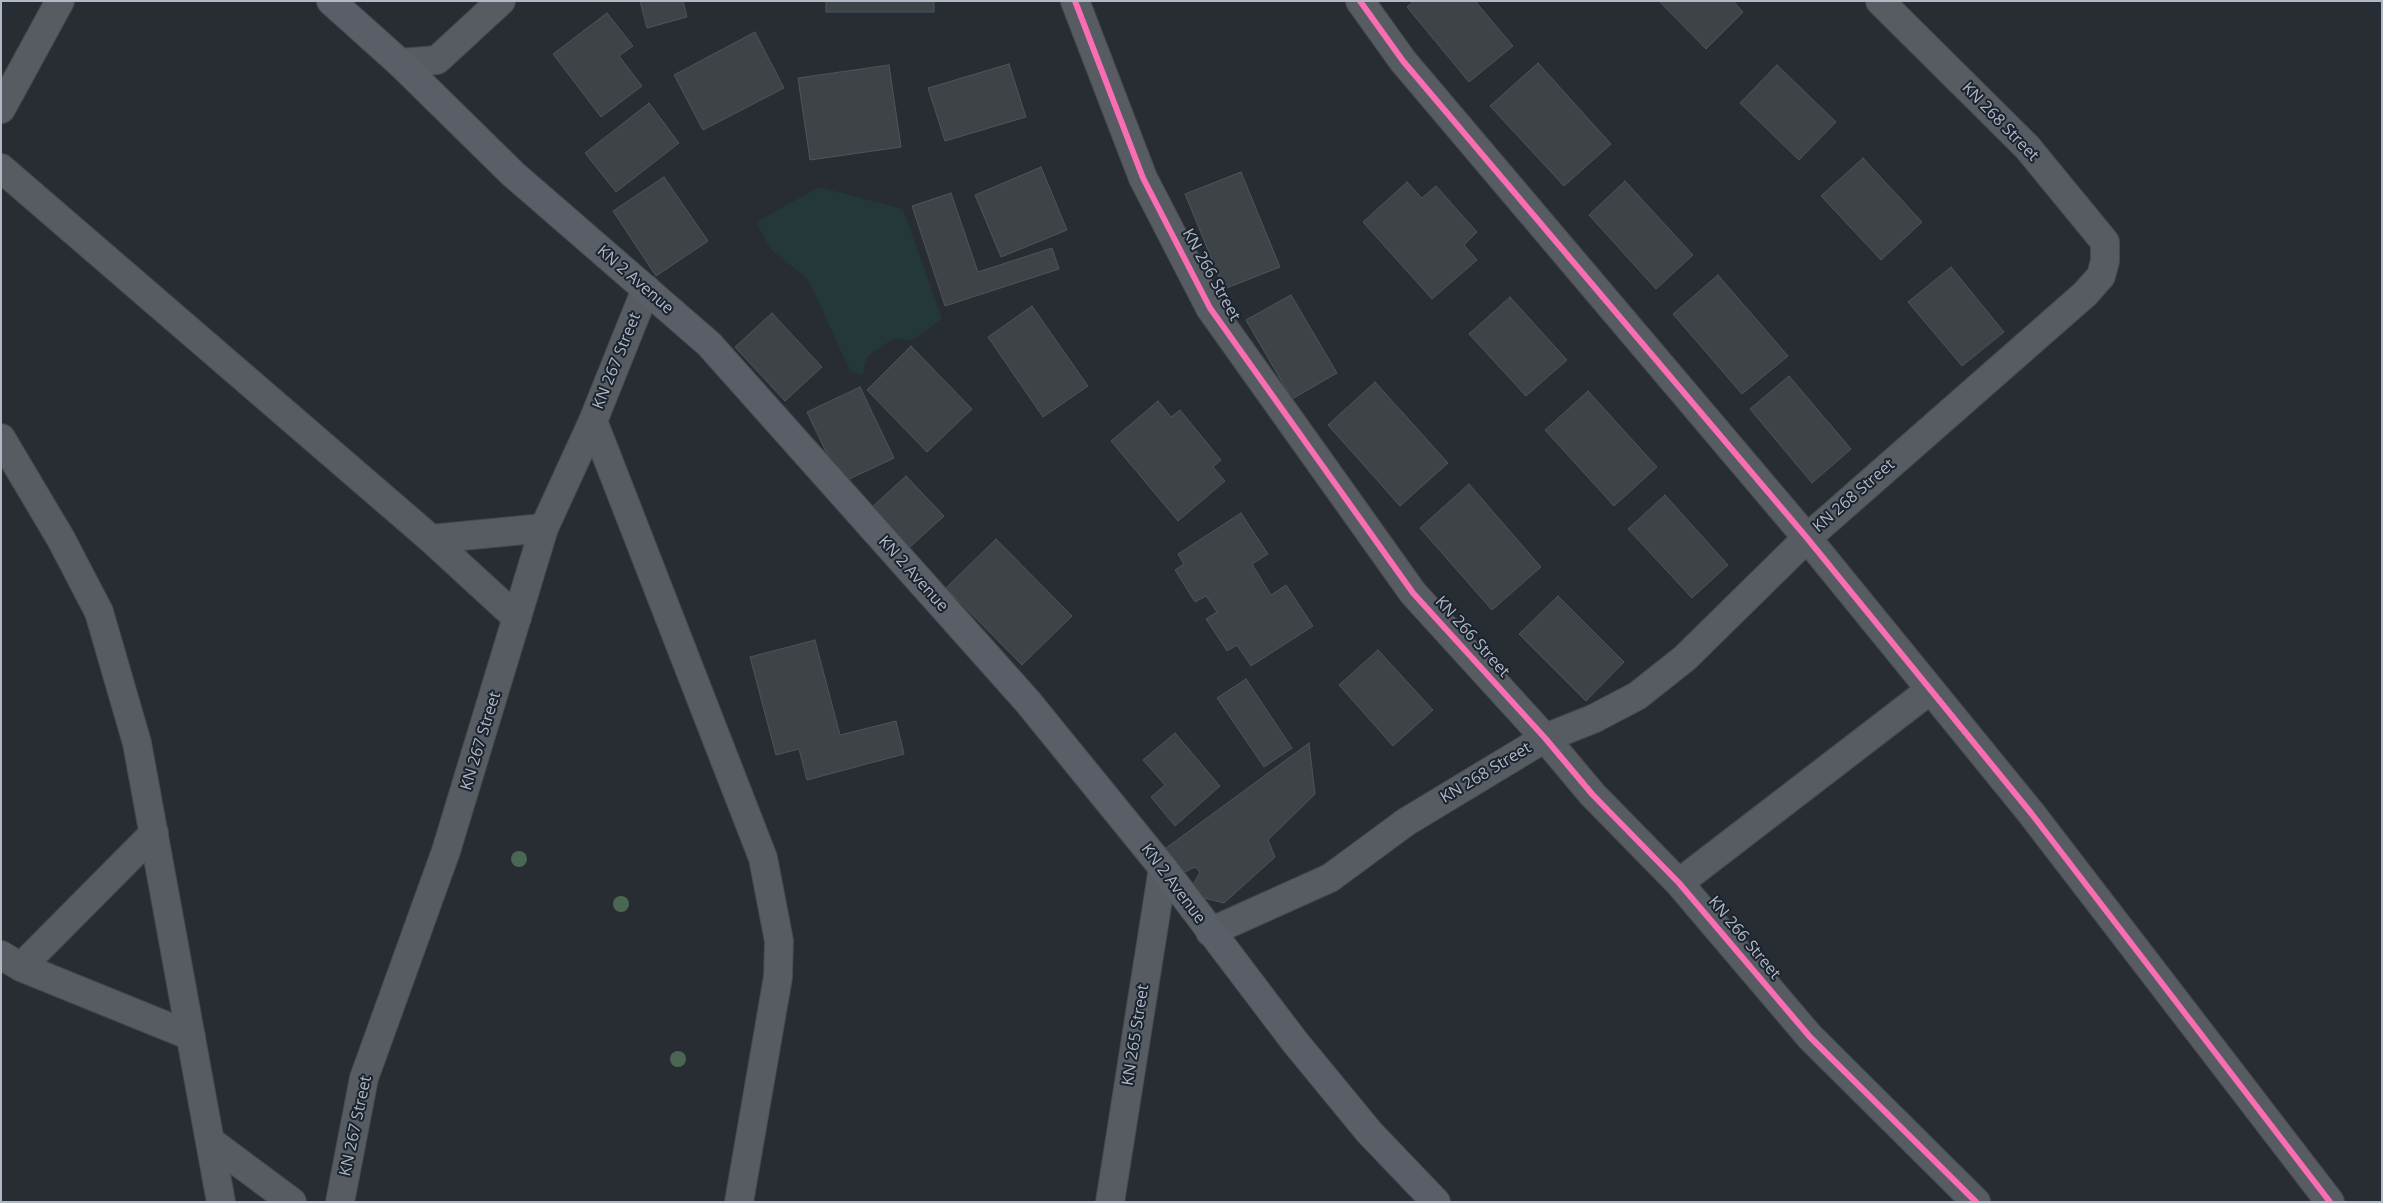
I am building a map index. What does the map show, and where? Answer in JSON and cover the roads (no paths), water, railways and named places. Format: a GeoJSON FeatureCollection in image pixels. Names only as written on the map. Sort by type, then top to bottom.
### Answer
{"type":"FeatureCollection","features":[{"type":"Feature","properties":{"kind":"main road","name":"KN 2 Avenue"},"geometry":{"type":"LineString","coordinates":[[331,1],[400,63],[513,174],[716,352],[1028,702],[1163,868],[1295,1042],[1369,1132],[1431,1200]]}},
{"type":"Feature","properties":{"kind":"street"},"geometry":{"type":"LineString","coordinates":[[1,110],[60,1]]}},
{"type":"Feature","properties":{"kind":"street"},"geometry":{"type":"LineString","coordinates":[[400,63],[437,60],[501,1]]}},
{"type":"Feature","properties":{"kind":"street","name":"KN 266 Street"},"geometry":{"type":"LineString","coordinates":[[1075,1],[1143,178],[1210,308],[1413,593],[1545,738],[1592,794],[1679,883],[1810,1037],[1976,1202]]}},
{"type":"Feature","properties":{"kind":"street"},"geometry":{"type":"LineString","coordinates":[[1360,1],[1403,60],[1807,538],[2031,812],[2330,1202]]}},
{"type":"Feature","properties":{"kind":"street","name":"KN 268 Street"},"geometry":{"type":"LineString","coordinates":[[1210,932],[1330,878],[1406,822],[1545,738],[1593,719],[1637,696],[1684,658],[1807,538],[2085,294],[2101,276],[2105,261],[2105,242],[2027,147],[1880,1]]}},
{"type":"Feature","properties":{"kind":"street"},"geometry":{"type":"LineString","coordinates":[[1,168],[431,539],[517,618]]}},
{"type":"Feature","properties":{"kind":"street","name":"KN 267 Street"},"geometry":{"type":"LineString","coordinates":[[340,1202],[364,1078],[446,851],[501,676],[544,528],[592,422],[646,289]]}},
{"type":"Feature","properties":{"kind":"street"},"geometry":{"type":"LineString","coordinates":[[592,422],[763,858],[779,941],[778,977],[738,1202]]}},
{"type":"Feature","properties":{"kind":"street"},"geometry":{"type":"LineString","coordinates":[[1,438],[61,539],[99,612],[136,742],[222,1202]]}},
{"type":"Feature","properties":{"kind":"street"},"geometry":{"type":"LineString","coordinates":[[431,539],[544,528]]}},
{"type":"Feature","properties":{"kind":"street"},"geometry":{"type":"LineString","coordinates":[[1679,883],[1930,690]]}},
{"type":"Feature","properties":{"kind":"street"},"geometry":{"type":"LineString","coordinates":[[154,834],[11,961],[191,1036]]}},
{"type":"Feature","properties":{"kind":"street","name":"KN 265 Street"},"geometry":{"type":"LineString","coordinates":[[1110,1202],[1163,868]]}},
{"type":"Feature","properties":{"kind":"street"},"geometry":{"type":"LineString","coordinates":[[210,1141],[292,1202]]}}]}
